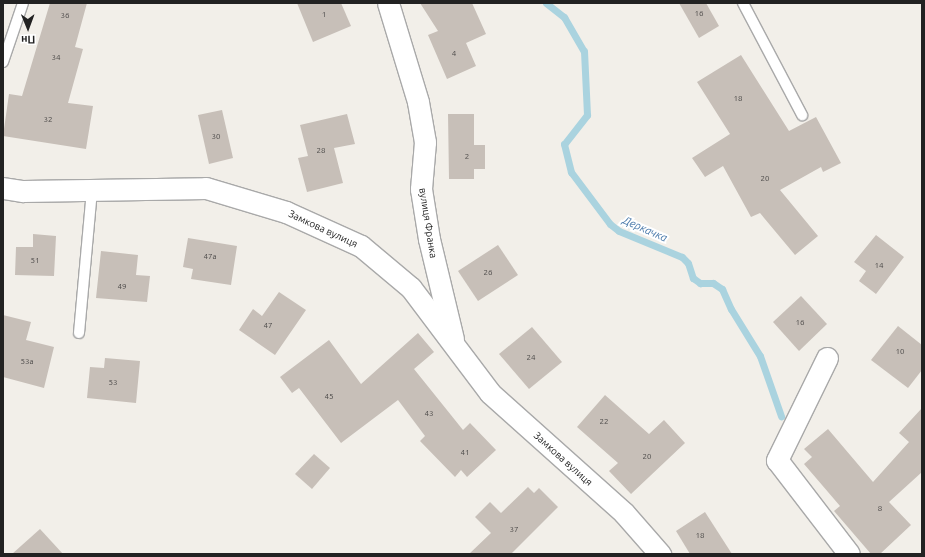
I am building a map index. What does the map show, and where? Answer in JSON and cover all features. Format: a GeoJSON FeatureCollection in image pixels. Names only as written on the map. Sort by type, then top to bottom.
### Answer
{"type":"FeatureCollection","features":[{"type":"Feature","properties":{"kind":"street","name":"вулиця Франка"},"geometry":{"type":"LineString","coordinates":[[388,3],[418,102],[425,142],[421,189],[429,239],[456,349]]}},
{"type":"Feature","properties":{"kind":"street","name":"Замкова вулиця"},"geometry":{"type":"LineString","coordinates":[[3,188],[23,191],[206,188],[286,212],[361,246],[411,288],[490,393],[624,513],[660,554]]}},
{"type":"Feature","properties":{"kind":"street"},"geometry":{"type":"LineString","coordinates":[[827,358],[777,460],[849,554]]}},
{"type":"Feature","properties":{"kind":"lane"},"geometry":{"type":"LineString","coordinates":[[3,62],[23,3]]}},
{"type":"Feature","properties":{"kind":"lane"},"geometry":{"type":"LineString","coordinates":[[743,3],[802,115]]}},
{"type":"Feature","properties":{"kind":"lane"},"geometry":{"type":"LineString","coordinates":[[79,332],[92,190]]}},
{"type":"Feature","properties":{"kind":"building"},"geometry":{"type":"Polygon","coordinates":[[[50,3],[87,3],[75,47],[83,49],[68,103],[93,106],[86,149],[3,136],[9,94],[22,96],[50,3]]]}},
{"type":"Feature","properties":{"kind":"building"},"geometry":{"type":"Polygon","coordinates":[[[297,3],[341,3],[351,26],[313,42],[297,3]]]}},
{"type":"Feature","properties":{"kind":"building"},"geometry":{"type":"Polygon","coordinates":[[[420,3],[472,3],[486,34],[466,43],[476,66],[447,79],[428,35],[438,31],[420,3]]]}},
{"type":"Feature","properties":{"kind":"building"},"geometry":{"type":"Polygon","coordinates":[[[679,3],[706,3],[719,26],[699,38],[679,3]]]}},
{"type":"Feature","properties":{"kind":"building"},"geometry":{"type":"Polygon","coordinates":[[[741,55],[789,131],[816,117],[841,163],[823,172],[821,167],[780,190],[818,236],[795,255],[760,213],[751,217],[723,166],[705,177],[692,158],[730,134],[697,82],[741,55]]]}},
{"type":"Feature","properties":{"kind":"building"},"geometry":{"type":"Polygon","coordinates":[[[222,110],[233,158],[209,164],[198,115],[222,110]]]}},
{"type":"Feature","properties":{"kind":"building"},"geometry":{"type":"Polygon","coordinates":[[[347,114],[355,144],[334,148],[343,183],[307,192],[298,158],[308,156],[300,125],[347,114]]]}},
{"type":"Feature","properties":{"kind":"building"},"geometry":{"type":"Polygon","coordinates":[[[448,114],[474,114],[474,145],[485,145],[485,169],[474,169],[474,179],[449,179],[448,114]]]}},
{"type":"Feature","properties":{"kind":"building"},"geometry":{"type":"Polygon","coordinates":[[[33,234],[56,236],[54,276],[15,275],[16,247],[33,247],[33,234]]]}},
{"type":"Feature","properties":{"kind":"building"},"geometry":{"type":"Polygon","coordinates":[[[876,235],[904,257],[876,294],[859,281],[866,271],[854,262],[876,235]]]}},
{"type":"Feature","properties":{"kind":"building"},"geometry":{"type":"Polygon","coordinates":[[[188,238],[237,246],[231,285],[191,279],[193,269],[183,267],[188,238]]]}},
{"type":"Feature","properties":{"kind":"building"},"geometry":{"type":"Polygon","coordinates":[[[498,245],[518,275],[478,301],[458,271],[498,245]]]}},
{"type":"Feature","properties":{"kind":"building"},"geometry":{"type":"Polygon","coordinates":[[[101,251],[138,255],[136,275],[150,276],[147,302],[96,298],[101,251]]]}},
{"type":"Feature","properties":{"kind":"building"},"geometry":{"type":"Polygon","coordinates":[[[279,292],[306,310],[275,355],[239,330],[253,309],[262,316],[279,292]]]}},
{"type":"Feature","properties":{"kind":"building"},"geometry":{"type":"Polygon","coordinates":[[[801,296],[827,324],[799,351],[773,322],[801,296]]]}},
{"type":"Feature","properties":{"kind":"building"},"geometry":{"type":"Polygon","coordinates":[[[3,315],[31,322],[26,340],[54,347],[44,388],[3,377],[3,315]]]}},
{"type":"Feature","properties":{"kind":"building"},"geometry":{"type":"Polygon","coordinates":[[[898,326],[922,345],[922,370],[908,388],[871,360],[898,326]]]}},
{"type":"Feature","properties":{"kind":"building"},"geometry":{"type":"Polygon","coordinates":[[[532,327],[562,362],[529,389],[499,354],[532,327]]]}},
{"type":"Feature","properties":{"kind":"building"},"geometry":{"type":"Polygon","coordinates":[[[418,333],[434,352],[414,369],[463,430],[470,423],[496,450],[467,477],[461,470],[455,477],[420,441],[425,436],[398,400],[341,443],[299,388],[292,393],[280,377],[329,340],[361,384],[418,333]]]}},
{"type":"Feature","properties":{"kind":"building"},"geometry":{"type":"Polygon","coordinates":[[[105,358],[140,361],[136,403],[87,398],[90,367],[104,368],[105,358]]]}},
{"type":"Feature","properties":{"kind":"building"},"geometry":{"type":"Polygon","coordinates":[[[605,395],[649,434],[664,420],[685,443],[631,494],[609,471],[618,463],[577,427],[605,395]]]}},
{"type":"Feature","properties":{"kind":"building"},"geometry":{"type":"Polygon","coordinates":[[[922,408],[922,472],[889,502],[911,525],[880,554],[871,554],[834,511],[840,506],[804,464],[812,457],[804,449],[828,429],[873,482],[909,442],[899,433],[922,408]]]}},
{"type":"Feature","properties":{"kind":"building"},"geometry":{"type":"Polygon","coordinates":[[[314,454],[330,468],[312,489],[295,474],[314,454]]]}},
{"type":"Feature","properties":{"kind":"building"},"geometry":{"type":"Polygon","coordinates":[[[528,487],[534,493],[539,488],[558,507],[511,554],[469,554],[491,533],[475,517],[490,502],[501,513],[528,487]]]}},
{"type":"Feature","properties":{"kind":"building"},"geometry":{"type":"Polygon","coordinates":[[[705,512],[732,554],[690,554],[676,531],[705,512]]]}},
{"type":"Feature","properties":{"kind":"building"},"geometry":{"type":"Polygon","coordinates":[[[40,529],[63,554],[12,554],[40,529]]]}},
{"type":"Feature","properties":{"kind":"waterway","name":"Деркачка"},"geometry":{"type":"LineString","coordinates":[[546,3],[564,17],[584,51],[587,115],[564,144],[571,172],[610,224],[619,231],[682,257],[688,263],[693,278],[700,283],[713,283],[722,289],[731,309],[760,356],[781,416]]}}]}
